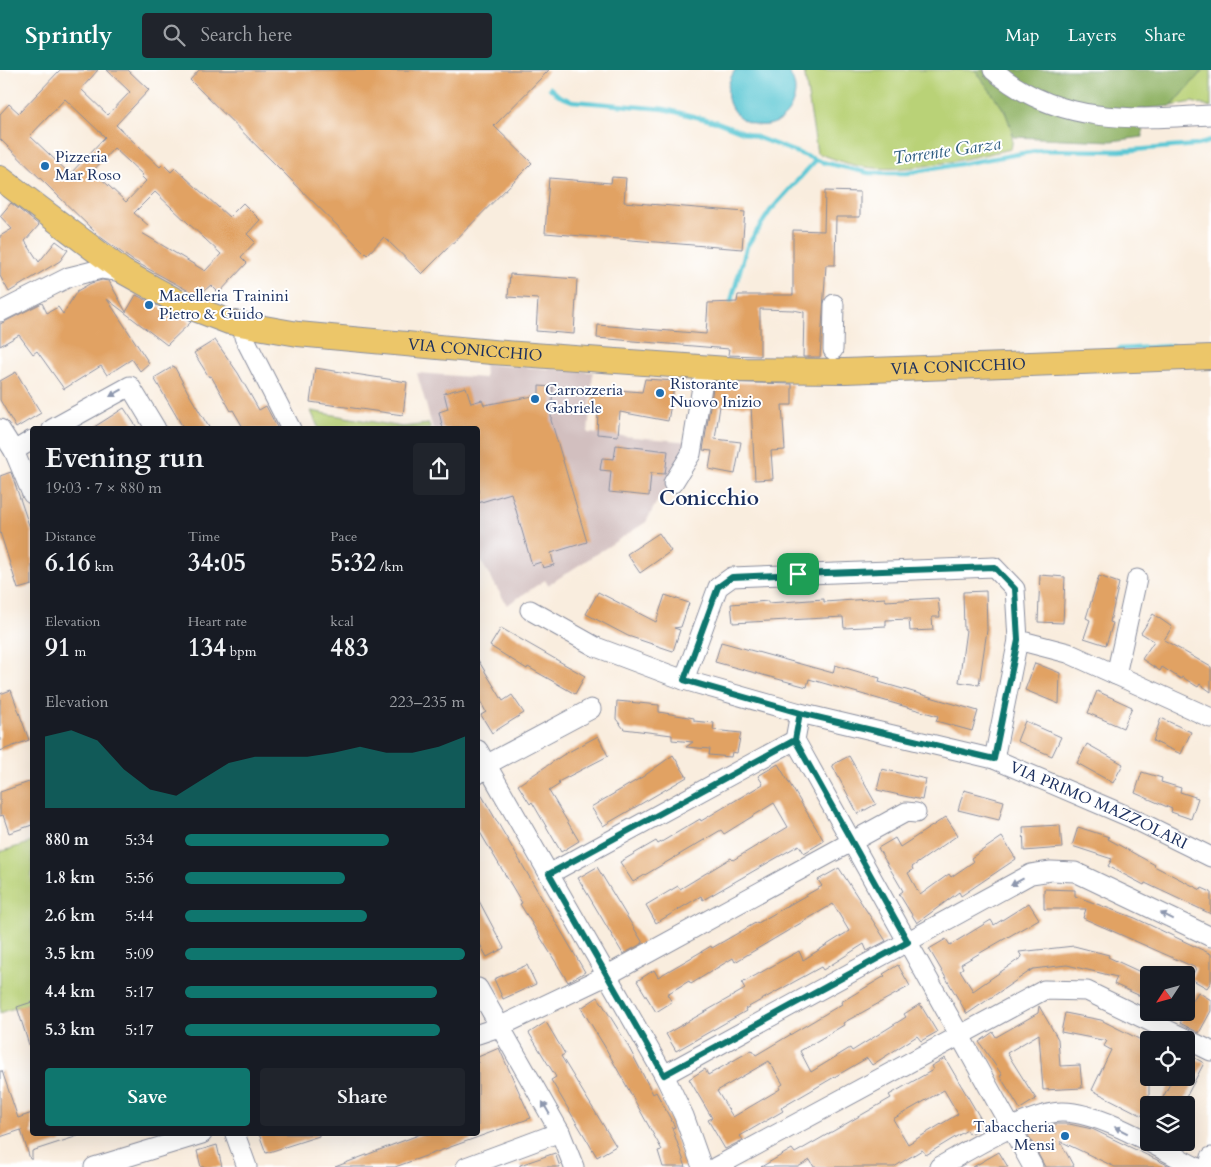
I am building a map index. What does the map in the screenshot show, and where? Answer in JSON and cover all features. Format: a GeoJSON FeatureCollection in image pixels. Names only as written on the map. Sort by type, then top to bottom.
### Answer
{"type":"FeatureCollection","features":[{"type":"Feature","properties":{"kind":"main road","name":"VIA CONICCHIO"},"geometry":{"type":"LineString","coordinates":[[0,178],[88,247],[124,272],[205,314],[229,322],[245,331],[705,368],[828,357],[1211,357]]}},
{"type":"Feature","properties":{"kind":"street"},"geometry":{"type":"LineString","coordinates":[[993,70],[1036,97],[1074,112],[1104,117],[1142,119],[1211,115]]}},
{"type":"Feature","properties":{"kind":"street"},"geometry":{"type":"LineString","coordinates":[[68,277],[83,262],[88,247]]}},
{"type":"Feature","properties":{"kind":"street"},"geometry":{"type":"LineString","coordinates":[[0,312],[68,277],[101,269],[124,272]]}},
{"type":"Feature","properties":{"kind":"street"},"geometry":{"type":"LineString","coordinates":[[828,357],[834,304]]}},
{"type":"Feature","properties":{"kind":"street"},"geometry":{"type":"LineString","coordinates":[[245,331],[290,426]]}},
{"type":"Feature","properties":{"kind":"street"},"geometry":{"type":"LineString","coordinates":[[673,483],[691,454],[705,368]]}},
{"type":"Feature","properties":{"kind":"street"},"geometry":{"type":"LineString","coordinates":[[57,426],[130,386],[154,426]]}},
{"type":"Feature","properties":{"kind":"street"},"geometry":{"type":"LineString","coordinates":[[0,429],[14,451],[30,489]]}},
{"type":"Feature","properties":{"kind":"street"},"geometry":{"type":"LineString","coordinates":[[14,451],[30,441]]}},
{"type":"Feature","properties":{"kind":"street"},"geometry":{"type":"LineString","coordinates":[[684,680],[718,587],[732,577],[994,567],[1015,589],[1018,640],[994,759]]}},
{"type":"Feature","properties":{"kind":"street"},"geometry":{"type":"LineString","coordinates":[[1116,675],[1137,578]]}},
{"type":"Feature","properties":{"kind":"street","name":"VIA PRIMO MAZZOLARI"},"geometry":{"type":"LineString","coordinates":[[530,610],[596,647],[684,680],[800,713],[994,759],[1132,818],[1211,857]]}},
{"type":"Feature","properties":{"kind":"street"},"geometry":{"type":"LineString","coordinates":[[1018,640],[1068,653],[1211,718]]}},
{"type":"Feature","properties":{"kind":"street"},"geometry":{"type":"LineString","coordinates":[[591,709],[480,763],[549,874],[664,1075],[684,1116],[702,1167]]}},
{"type":"Feature","properties":{"kind":"street"},"geometry":{"type":"LineString","coordinates":[[800,713],[795,740],[1033,1167]]}},
{"type":"Feature","properties":{"kind":"street"},"geometry":{"type":"LineString","coordinates":[[549,874],[795,740]]}},
{"type":"Feature","properties":{"kind":"street"},"geometry":{"type":"LineString","coordinates":[[480,1033],[606,976],[906,812],[916,813]]}},
{"type":"Feature","properties":{"kind":"street"},"geometry":{"type":"LineString","coordinates":[[664,1075],[1031,874],[1052,870],[1075,872],[1211,937]]}},
{"type":"Feature","properties":{"kind":"street"},"geometry":{"type":"LineString","coordinates":[[716,1167],[1044,990],[1087,991],[1211,1051]]}},
{"type":"Feature","properties":{"kind":"street"},"geometry":{"type":"LineString","coordinates":[[480,992],[560,1132],[574,1167]]}},
{"type":"Feature","properties":{"kind":"street"},"geometry":{"type":"LineString","coordinates":[[939,1167],[1012,1128],[1036,1118],[1062,1112],[1093,1116],[1196,1167]]}},
{"type":"Feature","properties":{"kind":"street"},"geometry":{"type":"LineString","coordinates":[[466,1167],[560,1132]]}},
{"type":"Feature","properties":{"kind":"street"},"geometry":{"type":"LineString","coordinates":[[94,1167],[195,1136]]}},
{"type":"Feature","properties":{"kind":"street"},"geometry":{"type":"LineString","coordinates":[[236,1136],[247,1167]]}},
{"type":"Feature","properties":{"kind":"street"},"geometry":{"type":"LineString","coordinates":[[1209,1167],[1211,1157]]}},
{"type":"Feature","properties":{"kind":"shaded area"},"geometry":{"type":"Polygon","coordinates":[[[484,364],[593,372],[588,433],[691,442],[672,482],[660,496],[646,522],[548,585],[545,580],[507,605],[480,559],[480,426],[432,426],[417,373],[485,378],[484,364]]]}},
{"type":"Feature","properties":{"kind":"green space"},"geometry":{"type":"Polygon","coordinates":[[[804,70],[975,70],[996,97],[1007,117],[1011,128],[1011,149],[951,162],[889,169],[850,164],[817,153],[804,70]]]}},
{"type":"Feature","properties":{"kind":"green space"},"geometry":{"type":"Polygon","coordinates":[[[975,70],[1203,70],[1172,106],[1141,109],[1143,137],[1112,141],[1014,137],[1005,111],[975,70]]]}},
{"type":"Feature","properties":{"kind":"green space"},"geometry":{"type":"Polygon","coordinates":[[[1203,70],[1211,70],[1211,107],[1192,102],[1172,106],[1203,70]]]}},
{"type":"Feature","properties":{"kind":"green space"},"geometry":{"type":"Polygon","coordinates":[[[311,411],[396,426],[318,426],[311,411]]]}},
{"type":"Feature","properties":{"kind":"green space"},"geometry":{"type":"Polygon","coordinates":[[[429,424],[429,426],[411,426],[429,424]]]}},
{"type":"Feature","properties":{"kind":"green space"},"geometry":{"type":"Polygon","coordinates":[[[30,843],[30,1003],[0,1013],[0,852],[30,843]]]}},
{"type":"Feature","properties":{"kind":"water"},"geometry":{"type":"Polygon","coordinates":[[[735,70],[787,70],[793,82],[795,94],[785,116],[773,124],[760,125],[747,122],[736,114],[729,102],[728,87],[735,70]]]}},
{"type":"Feature","properties":{"kind":"building"},"geometry":{"type":"Polygon","coordinates":[[[60,70],[98,70],[81,89],[108,115],[130,92],[107,70],[128,70],[149,90],[116,125],[160,167],[163,164],[171,172],[175,168],[229,217],[243,203],[260,220],[247,234],[255,242],[241,257],[247,263],[219,293],[211,285],[198,296],[132,260],[99,236],[0,139],[0,114],[9,104],[19,113],[60,70]],[[65,99],[30,136],[70,174],[105,137],[65,99]],[[114,148],[93,171],[126,202],[146,181],[141,176],[143,175],[114,148]],[[155,192],[134,213],[149,226],[142,233],[205,271],[221,254],[155,192]]]}},
{"type":"Feature","properties":{"kind":"building"},"geometry":{"type":"Polygon","coordinates":[[[199,70],[549,70],[494,126],[532,163],[422,274],[384,237],[367,255],[190,80],[199,70]]]}},
{"type":"Feature","properties":{"kind":"building"},"geometry":{"type":"Polygon","coordinates":[[[612,177],[626,178],[624,202],[745,212],[742,249],[545,233],[549,178],[611,183],[612,177]]]}},
{"type":"Feature","properties":{"kind":"building"},"geometry":{"type":"Polygon","coordinates":[[[825,191],[860,192],[860,217],[836,217],[835,265],[826,265],[820,357],[803,357],[804,312],[793,310],[760,309],[760,356],[728,355],[729,349],[597,338],[598,325],[706,334],[708,303],[737,302],[738,295],[793,295],[793,230],[824,231],[825,191]]]}},
{"type":"Feature","properties":{"kind":"building"},"geometry":{"type":"Polygon","coordinates":[[[11,203],[39,225],[25,241],[39,262],[56,241],[68,250],[60,261],[9,292],[0,276],[0,236],[12,229],[0,216],[11,203]]]}},
{"type":"Feature","properties":{"kind":"building"},"geometry":{"type":"Polygon","coordinates":[[[510,274],[577,279],[574,334],[536,331],[538,299],[508,297],[510,274]]]}},
{"type":"Feature","properties":{"kind":"building"},"geometry":{"type":"Polygon","coordinates":[[[102,280],[109,281],[126,312],[136,295],[191,322],[167,345],[107,299],[149,363],[140,371],[132,359],[107,375],[101,366],[64,389],[37,351],[33,354],[19,335],[0,346],[0,324],[42,303],[47,313],[58,307],[63,314],[77,291],[91,283],[102,280]]]}},
{"type":"Feature","properties":{"kind":"building"},"geometry":{"type":"Polygon","coordinates":[[[215,340],[238,373],[259,410],[266,406],[276,426],[242,426],[194,353],[215,340]]]}},
{"type":"Feature","properties":{"kind":"building"},"geometry":{"type":"Polygon","coordinates":[[[174,366],[208,426],[182,426],[154,378],[174,366]]]}},
{"type":"Feature","properties":{"kind":"building"},"geometry":{"type":"Polygon","coordinates":[[[315,368],[407,382],[403,415],[310,402],[315,368]]]}},
{"type":"Feature","properties":{"kind":"building"},"geometry":{"type":"Polygon","coordinates":[[[16,372],[41,413],[16,428],[0,400],[0,381],[16,372]]]}},
{"type":"Feature","properties":{"kind":"building"},"geometry":{"type":"Polygon","coordinates":[[[645,379],[675,381],[668,421],[620,412],[618,436],[597,434],[598,413],[591,412],[593,388],[642,392],[645,379]]]}},
{"type":"Feature","properties":{"kind":"building"},"geometry":{"type":"Polygon","coordinates":[[[714,382],[792,384],[792,405],[782,405],[785,450],[771,451],[773,479],[755,480],[751,406],[720,406],[715,439],[741,442],[735,474],[709,469],[712,451],[703,450],[714,382]]]}},
{"type":"Feature","properties":{"kind":"building"},"geometry":{"type":"Polygon","coordinates":[[[539,386],[553,387],[551,420],[587,542],[551,553],[554,565],[543,568],[541,562],[532,565],[511,493],[480,502],[480,426],[442,426],[439,412],[448,409],[444,393],[466,387],[471,403],[482,400],[484,405],[539,395],[539,386]]]}},
{"type":"Feature","properties":{"kind":"building"},"geometry":{"type":"Polygon","coordinates":[[[124,408],[136,426],[96,426],[124,408]]]}},
{"type":"Feature","properties":{"kind":"building"},"geometry":{"type":"Polygon","coordinates":[[[616,445],[668,451],[665,474],[651,473],[649,496],[609,492],[611,471],[600,470],[602,458],[614,459],[616,445]]]}},
{"type":"Feature","properties":{"kind":"building"},"geometry":{"type":"Polygon","coordinates":[[[11,472],[30,528],[30,586],[18,589],[0,532],[0,476],[11,472]]]}},
{"type":"Feature","properties":{"kind":"building"},"geometry":{"type":"Polygon","coordinates":[[[659,533],[671,551],[640,573],[627,554],[659,533]]]}},
{"type":"Feature","properties":{"kind":"building"},"geometry":{"type":"Polygon","coordinates":[[[1040,575],[1065,577],[1063,623],[1038,622],[1040,575]]]}},
{"type":"Feature","properties":{"kind":"building"},"geometry":{"type":"Polygon","coordinates":[[[1099,576],[1119,583],[1110,622],[1113,623],[1106,645],[1084,638],[1090,620],[1086,618],[1099,576]]]}},
{"type":"Feature","properties":{"kind":"building"},"geometry":{"type":"Polygon","coordinates":[[[986,591],[987,630],[979,685],[959,682],[966,630],[964,630],[963,592],[986,591]]]}},
{"type":"Feature","properties":{"kind":"building"},"geometry":{"type":"Polygon","coordinates":[[[598,592],[656,622],[665,595],[689,603],[681,627],[674,628],[680,630],[673,651],[628,636],[586,614],[598,592]]]}},
{"type":"Feature","properties":{"kind":"building"},"geometry":{"type":"Polygon","coordinates":[[[885,598],[885,601],[938,598],[940,617],[932,617],[933,630],[910,631],[909,619],[886,620],[886,626],[844,628],[843,617],[733,623],[731,604],[824,599],[824,602],[885,598]]]}},
{"type":"Feature","properties":{"kind":"building"},"geometry":{"type":"Polygon","coordinates":[[[1153,614],[1172,627],[1164,640],[1211,667],[1211,692],[1200,684],[1198,687],[1162,667],[1160,671],[1142,659],[1154,641],[1141,633],[1153,614]]]}},
{"type":"Feature","properties":{"kind":"building"},"geometry":{"type":"Polygon","coordinates":[[[501,628],[585,676],[575,694],[528,667],[527,669],[490,646],[501,628]]]}},
{"type":"Feature","properties":{"kind":"building"},"geometry":{"type":"Polygon","coordinates":[[[721,642],[833,673],[835,665],[880,678],[879,682],[978,711],[972,731],[936,721],[938,716],[809,679],[807,687],[715,662],[721,642]]]}},
{"type":"Feature","properties":{"kind":"building"},"geometry":{"type":"Polygon","coordinates":[[[480,663],[503,701],[512,695],[524,713],[492,733],[481,715],[486,712],[480,701],[480,663]]]}},
{"type":"Feature","properties":{"kind":"building"},"geometry":{"type":"Polygon","coordinates":[[[1035,663],[1060,673],[1059,704],[1025,690],[1035,663]]]}},
{"type":"Feature","properties":{"kind":"building"},"geometry":{"type":"Polygon","coordinates":[[[11,690],[29,740],[0,751],[0,694],[11,690]]]}},
{"type":"Feature","properties":{"kind":"building"},"geometry":{"type":"Polygon","coordinates":[[[1097,691],[1132,707],[1123,728],[1088,713],[1097,691]]]}},
{"type":"Feature","properties":{"kind":"building"},"geometry":{"type":"Polygon","coordinates":[[[617,701],[659,705],[659,712],[694,718],[694,721],[714,723],[713,730],[741,733],[737,753],[732,752],[731,757],[709,755],[710,749],[686,747],[693,742],[672,740],[672,735],[624,729],[616,719],[617,701]]]}},
{"type":"Feature","properties":{"kind":"building"},"geometry":{"type":"Polygon","coordinates":[[[1161,718],[1191,732],[1181,754],[1153,741],[1161,718]]]}},
{"type":"Feature","properties":{"kind":"building"},"geometry":{"type":"Polygon","coordinates":[[[1025,721],[1061,737],[1052,756],[1017,741],[1025,721]]]}},
{"type":"Feature","properties":{"kind":"building"},"geometry":{"type":"Polygon","coordinates":[[[598,736],[608,756],[558,782],[560,784],[549,791],[579,841],[561,852],[532,802],[530,804],[518,785],[563,755],[598,736]]]}},
{"type":"Feature","properties":{"kind":"building"},"geometry":{"type":"Polygon","coordinates":[[[1087,744],[1123,764],[1113,783],[1077,763],[1087,744]]]}},
{"type":"Feature","properties":{"kind":"building"},"geometry":{"type":"Polygon","coordinates":[[[673,755],[687,777],[603,826],[591,807],[644,776],[673,755]]]}},
{"type":"Feature","properties":{"kind":"building"},"geometry":{"type":"Polygon","coordinates":[[[849,756],[876,804],[858,814],[832,765],[849,756]]]}},
{"type":"Feature","properties":{"kind":"building"},"geometry":{"type":"Polygon","coordinates":[[[778,764],[824,841],[804,853],[799,845],[703,900],[701,896],[656,923],[646,905],[678,886],[680,889],[731,858],[733,860],[788,827],[774,803],[724,834],[721,830],[633,882],[620,862],[656,841],[658,844],[700,819],[701,821],[763,784],[758,776],[778,764]]]}},
{"type":"Feature","properties":{"kind":"building"},"geometry":{"type":"Polygon","coordinates":[[[882,769],[926,779],[922,800],[877,790],[882,769]]]}},
{"type":"Feature","properties":{"kind":"building"},"geometry":{"type":"Polygon","coordinates":[[[1142,772],[1162,778],[1161,782],[1181,788],[1180,792],[1198,798],[1191,819],[1171,812],[1172,809],[1135,793],[1142,772]]]}},
{"type":"Feature","properties":{"kind":"building"},"geometry":{"type":"Polygon","coordinates":[[[30,782],[30,826],[9,833],[3,815],[0,816],[0,792],[30,782]]]}},
{"type":"Feature","properties":{"kind":"building"},"geometry":{"type":"Polygon","coordinates":[[[964,790],[1004,801],[999,820],[958,810],[964,790]]]}},
{"type":"Feature","properties":{"kind":"building"},"geometry":{"type":"Polygon","coordinates":[[[480,792],[585,972],[568,982],[520,904],[522,903],[480,832],[480,792]]]}},
{"type":"Feature","properties":{"kind":"building"},"geometry":{"type":"Polygon","coordinates":[[[946,817],[958,835],[912,867],[913,870],[908,873],[920,895],[949,874],[951,877],[973,862],[971,858],[1002,837],[1016,859],[961,896],[959,892],[917,923],[899,894],[903,891],[878,848],[895,838],[900,847],[946,817]]]}},
{"type":"Feature","properties":{"kind":"building"},"geometry":{"type":"Polygon","coordinates":[[[1060,825],[1062,848],[1024,851],[1023,827],[1060,825]]]}},
{"type":"Feature","properties":{"kind":"building"},"geometry":{"type":"Polygon","coordinates":[[[1078,827],[1109,837],[1108,839],[1154,866],[1201,890],[1202,888],[1211,892],[1211,914],[1145,883],[1144,885],[1108,866],[1112,859],[1072,846],[1078,827]]]}},
{"type":"Feature","properties":{"kind":"building"},"geometry":{"type":"Polygon","coordinates":[[[597,867],[643,943],[623,954],[578,878],[597,867]]]}},
{"type":"Feature","properties":{"kind":"building"},"geometry":{"type":"Polygon","coordinates":[[[839,868],[886,941],[867,951],[864,944],[823,970],[821,967],[745,1009],[746,1011],[676,1051],[666,1034],[745,989],[742,983],[799,951],[803,960],[849,931],[833,904],[735,962],[733,958],[691,984],[689,981],[667,994],[672,1002],[656,1012],[637,981],[654,970],[658,977],[711,946],[712,948],[758,923],[822,886],[818,880],[839,868]]]}},
{"type":"Feature","properties":{"kind":"building"},"geometry":{"type":"Polygon","coordinates":[[[1044,889],[1075,890],[1075,896],[1135,918],[1211,954],[1211,982],[1207,988],[1195,981],[1195,966],[1083,918],[1086,909],[1044,909],[1044,889]]]}},
{"type":"Feature","properties":{"kind":"building"},"geometry":{"type":"Polygon","coordinates":[[[480,903],[504,948],[487,957],[480,945],[480,903]]]}},
{"type":"Feature","properties":{"kind":"building"},"geometry":{"type":"Polygon","coordinates":[[[1029,903],[1039,919],[961,964],[963,968],[960,970],[973,991],[1022,957],[1019,952],[1074,946],[1109,955],[1108,957],[1140,972],[1140,996],[1114,984],[1117,977],[1067,965],[1033,969],[967,1014],[929,949],[946,939],[950,945],[991,920],[994,925],[1029,903]]]}},
{"type":"Feature","properties":{"kind":"building"},"geometry":{"type":"Polygon","coordinates":[[[527,965],[536,984],[503,999],[494,979],[527,965]]]}},
{"type":"Feature","properties":{"kind":"building"},"geometry":{"type":"Polygon","coordinates":[[[898,965],[910,986],[843,1023],[844,1025],[800,1051],[811,1072],[850,1048],[852,1051],[906,1017],[904,1014],[920,1004],[937,1032],[921,1041],[917,1036],[872,1065],[867,1058],[781,1108],[783,1111],[740,1136],[743,1140],[725,1149],[708,1120],[712,1118],[689,1079],[705,1069],[708,1075],[752,1050],[756,1055],[842,1004],[841,1002],[885,976],[883,974],[898,965]],[[769,1061],[717,1091],[733,1117],[780,1089],[779,1087],[783,1084],[769,1061]]]}},
{"type":"Feature","properties":{"kind":"building"},"geometry":{"type":"Polygon","coordinates":[[[1198,992],[1211,1000],[1211,1011],[1199,1033],[1180,1023],[1181,1021],[1195,1021],[1195,997],[1198,992]]]}},
{"type":"Feature","properties":{"kind":"building"},"geometry":{"type":"Polygon","coordinates":[[[598,997],[626,1042],[653,1094],[656,1092],[675,1127],[672,1128],[686,1167],[663,1167],[658,1151],[662,1150],[605,1047],[581,1008],[598,997]]]}},
{"type":"Feature","properties":{"kind":"building"},"geometry":{"type":"Polygon","coordinates":[[[30,1003],[30,1048],[17,1007],[30,1003]]]}},
{"type":"Feature","properties":{"kind":"building"},"geometry":{"type":"Polygon","coordinates":[[[1039,1006],[1058,1039],[1060,1066],[1080,1065],[1082,1088],[1043,1090],[1039,1034],[1007,1053],[1036,1099],[1020,1109],[1000,1076],[1002,1075],[979,1042],[993,1032],[996,1037],[1038,1013],[1039,1006]]]}},
{"type":"Feature","properties":{"kind":"building"},"geometry":{"type":"Polygon","coordinates":[[[1065,1013],[1101,1020],[1140,1040],[1140,1086],[1149,1086],[1149,1096],[1140,1096],[1140,1114],[1092,1090],[1111,1050],[1104,1046],[1107,1041],[1061,1032],[1065,1013]]]}},
{"type":"Feature","properties":{"kind":"building"},"geometry":{"type":"Polygon","coordinates":[[[546,1022],[565,1054],[561,1056],[616,1146],[597,1157],[551,1080],[556,1077],[529,1033],[546,1022]]]}},
{"type":"Feature","properties":{"kind":"building"},"geometry":{"type":"Polygon","coordinates":[[[499,1048],[531,1118],[395,1167],[335,1167],[416,1136],[480,1136],[480,1056],[499,1048]]]}},
{"type":"Feature","properties":{"kind":"building"},"geometry":{"type":"Polygon","coordinates":[[[945,1058],[985,1126],[969,1134],[967,1130],[926,1155],[922,1150],[894,1167],[814,1167],[810,1160],[798,1167],[761,1167],[792,1149],[795,1153],[891,1098],[889,1095],[933,1070],[931,1066],[945,1058]],[[944,1090],[893,1119],[908,1144],[958,1114],[944,1090]]]}},
{"type":"Feature","properties":{"kind":"building"},"geometry":{"type":"Polygon","coordinates":[[[1195,1058],[1204,1063],[1195,1080],[1195,1058]]]}},
{"type":"Feature","properties":{"kind":"building"},"geometry":{"type":"Polygon","coordinates":[[[0,1071],[2,1071],[18,1118],[30,1114],[30,1136],[78,1136],[32,1151],[32,1159],[30,1159],[21,1130],[0,1137],[0,1071]]]}},
{"type":"Feature","properties":{"kind":"building"},"geometry":{"type":"Polygon","coordinates":[[[1169,1086],[1192,1086],[1187,1096],[1164,1096],[1169,1086]]]}},
{"type":"Feature","properties":{"kind":"building"},"geometry":{"type":"Polygon","coordinates":[[[1052,1124],[1069,1124],[1092,1129],[1172,1167],[1115,1167],[1060,1141],[1074,1167],[1045,1167],[1028,1135],[1036,1129],[1052,1124]]]}},
{"type":"Feature","properties":{"kind":"building"},"geometry":{"type":"Polygon","coordinates":[[[260,1136],[319,1136],[266,1153],[260,1136]]]}},
{"type":"Feature","properties":{"kind":"building"},"geometry":{"type":"Polygon","coordinates":[[[217,1145],[222,1167],[201,1167],[197,1151],[217,1145]]]}},
{"type":"Feature","properties":{"kind":"building"},"geometry":{"type":"Polygon","coordinates":[[[999,1152],[1008,1167],[973,1167],[999,1152]]]}},
{"type":"Feature","properties":{"kind":"building"},"geometry":{"type":"Polygon","coordinates":[[[555,1153],[560,1167],[520,1167],[520,1165],[555,1153]]]}},
{"type":"Feature","properties":{"kind":"waterway","name":"Torrente Garza"},"geometry":{"type":"LineString","coordinates":[[550,88],[559,96],[572,101],[664,109],[717,122],[822,162],[869,173],[908,173],[1042,150],[1120,151],[1197,145],[1211,141]]}},
{"type":"Feature","properties":{"kind":"waterway"},"geometry":{"type":"LineString","coordinates":[[729,308],[747,246],[770,211],[816,160]]}},
{"type":"Feature","properties":{"kind":"waterway"},"geometry":{"type":"LineString","coordinates":[[1119,349],[1173,346]]}},
{"type":"Feature","properties":{"kind":"place","name":"Pizzeria Mar Roso"},"geometry":{"type":"Point","coordinates":[45,166]}},
{"type":"Feature","properties":{"kind":"place","name":"Macelleria Trainini Pietro & Guido"},"geometry":{"type":"Point","coordinates":[149,305]}},
{"type":"Feature","properties":{"kind":"place","name":"Ristorante Nuovo Inizio"},"geometry":{"type":"Point","coordinates":[660,393]}},
{"type":"Feature","properties":{"kind":"place","name":"Carrozzeria Gabriele"},"geometry":{"type":"Point","coordinates":[535,399]}},
{"type":"Feature","properties":{"kind":"place","name":"Tabaccheria Mensi"},"geometry":{"type":"Point","coordinates":[1065,1136]}},
{"type":"Feature","properties":{"kind":"district","name":"Conicchio"},"geometry":{"type":"Point","coordinates":[709,498]}},
{"type":"Feature","properties":{"kind":"route"},"geometry":{"type":"LineString","coordinates":[[798,574],[732,577],[718,587],[684,680],[800,713],[795,740],[549,874],[664,1075],[908,942],[795,740],[800,713],[994,759],[1018,640],[1015,589],[994,567],[798,574]]}}]}
